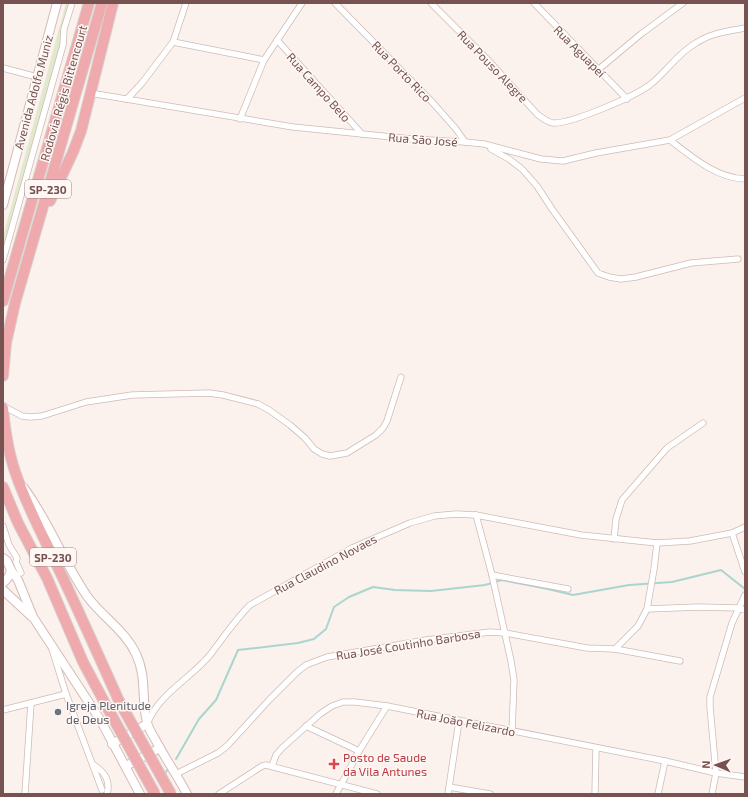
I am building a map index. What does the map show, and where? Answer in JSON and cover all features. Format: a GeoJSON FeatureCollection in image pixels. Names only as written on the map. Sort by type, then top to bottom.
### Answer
{"type":"FeatureCollection","features":[{"type":"Feature","properties":{"kind":"highway","name":"Rodovia Régis Bittencourt"},"geometry":{"type":"LineString","coordinates":[[3,301],[89,3]]}},
{"type":"Feature","properties":{"kind":"highway","name":"Rodovia Régis Bittencourt"},"geometry":{"type":"LineString","coordinates":[[3,376],[6,343],[12,316],[102,3]]}},
{"type":"Feature","properties":{"kind":"highway"},"geometry":{"type":"LineString","coordinates":[[37,230],[73,152],[81,131],[113,3]]}},
{"type":"Feature","properties":{"kind":"highway","name":"SP-230"},"geometry":{"type":"LineString","coordinates":[[3,407],[8,441],[18,479],[37,525],[119,701],[171,794]]}},
{"type":"Feature","properties":{"kind":"highway","name":"SP-230"},"geometry":{"type":"LineString","coordinates":[[3,487],[18,523],[46,578],[83,662],[155,794]]}},
{"type":"Feature","properties":{"kind":"street","name":"Avenida Adolfo Muniz"},"geometry":{"type":"LineString","coordinates":[[3,205],[57,3]]}},
{"type":"Feature","properties":{"kind":"street"},"geometry":{"type":"LineString","coordinates":[[3,260],[61,52],[64,29],[72,3]]}},
{"type":"Feature","properties":{"kind":"street"},"geometry":{"type":"LineString","coordinates":[[128,99],[173,42],[186,3]]}},
{"type":"Feature","properties":{"kind":"street"},"geometry":{"type":"LineString","coordinates":[[240,119],[264,60],[302,3]]}},
{"type":"Feature","properties":{"kind":"street","name":"Rua Porto Rico"},"geometry":{"type":"LineString","coordinates":[[335,3],[433,103],[456,129],[465,142]]}},
{"type":"Feature","properties":{"kind":"street","name":"Rua Pouso Alegre"},"geometry":{"type":"LineString","coordinates":[[430,3],[490,62],[537,114],[545,120],[552,123],[558,122],[596,111],[627,98]]}},
{"type":"Feature","properties":{"kind":"street","name":"Rua Aguapeí"},"geometry":{"type":"LineString","coordinates":[[534,3],[627,98]]}},
{"type":"Feature","properties":{"kind":"street"},"geometry":{"type":"LineString","coordinates":[[599,69],[641,34],[683,3]]}},
{"type":"Feature","properties":{"kind":"street"},"geometry":{"type":"LineString","coordinates":[[627,98],[640,92],[652,83],[680,54],[695,43],[710,36],[745,28]]}},
{"type":"Feature","properties":{"kind":"street","name":"Rua Campo Belo"},"geometry":{"type":"LineString","coordinates":[[277,40],[362,134]]}},
{"type":"Feature","properties":{"kind":"street"},"geometry":{"type":"LineString","coordinates":[[173,42],[264,60]]}},
{"type":"Feature","properties":{"kind":"street"},"geometry":{"type":"LineString","coordinates":[[3,68],[37,77]]}},
{"type":"Feature","properties":{"kind":"street","name":"Rua São José"},"geometry":{"type":"LineString","coordinates":[[90,93],[294,127],[484,144],[540,159],[563,161],[596,153],[670,140],[745,98]]}},
{"type":"Feature","properties":{"kind":"street"},"geometry":{"type":"LineString","coordinates":[[670,140],[693,158],[711,169],[727,177],[745,179]]}},
{"type":"Feature","properties":{"kind":"street"},"geometry":{"type":"LineString","coordinates":[[484,144],[522,169],[537,186],[598,272],[609,277],[621,279],[636,277],[691,263],[738,259]]}},
{"type":"Feature","properties":{"kind":"street"},"geometry":{"type":"LineString","coordinates":[[3,407],[22,416],[30,417],[42,416],[86,402],[132,395],[209,393],[223,395],[258,404],[270,410],[290,425],[314,449],[322,454],[330,456],[347,452],[355,448],[376,435],[383,428],[387,421],[401,377]]}},
{"type":"Feature","properties":{"kind":"street"},"geometry":{"type":"LineString","coordinates":[[614,539],[616,519],[622,500],[667,448],[703,423]]}},
{"type":"Feature","properties":{"kind":"street"},"geometry":{"type":"LineString","coordinates":[[18,479],[35,504],[88,597],[128,639],[135,652],[144,678],[144,704],[147,724],[187,794]]}},
{"type":"Feature","properties":{"kind":"street","name":"Rua Claudino Novaes"},"geometry":{"type":"LineString","coordinates":[[147,724],[155,707],[192,674],[205,660],[238,617],[250,605],[352,548],[410,523],[434,516],[456,514],[476,516],[581,535],[657,543],[690,541],[732,532],[745,527]]}},
{"type":"Feature","properties":{"kind":"street"},"geometry":{"type":"LineString","coordinates":[[476,516],[511,660],[514,680],[512,732]]}},
{"type":"Feature","properties":{"kind":"street"},"geometry":{"type":"LineString","coordinates":[[3,526],[9,544],[17,558],[16,562],[21,573]]}},
{"type":"Feature","properties":{"kind":"street"},"geometry":{"type":"LineString","coordinates":[[732,532],[745,572]]}},
{"type":"Feature","properties":{"kind":"street"},"geometry":{"type":"LineString","coordinates":[[616,649],[638,626],[647,609],[657,543]]}},
{"type":"Feature","properties":{"kind":"street"},"geometry":{"type":"LineString","coordinates":[[3,558],[8,561],[11,570],[18,580],[33,617],[101,721],[138,791]]}},
{"type":"Feature","properties":{"kind":"street"},"geometry":{"type":"LineString","coordinates":[[3,583],[10,575],[11,570]]}},
{"type":"Feature","properties":{"kind":"street"},"geometry":{"type":"LineString","coordinates":[[492,577],[568,589]]}},
{"type":"Feature","properties":{"kind":"street"},"geometry":{"type":"LineString","coordinates":[[3,590],[33,617]]}},
{"type":"Feature","properties":{"kind":"street"},"geometry":{"type":"LineString","coordinates":[[712,794],[716,773],[710,697],[732,623],[745,595]]}},
{"type":"Feature","properties":{"kind":"street"},"geometry":{"type":"LineString","coordinates":[[647,609],[698,607],[738,608],[745,610]]}},
{"type":"Feature","properties":{"kind":"street","name":"Rua José Coutinho Barbosa"},"geometry":{"type":"LineString","coordinates":[[176,774],[218,753],[227,746],[297,672],[306,665],[327,657],[410,643],[490,632],[505,633],[564,645],[587,648],[616,649],[680,661]]}},
{"type":"Feature","properties":{"kind":"street"},"geometry":{"type":"LineString","coordinates":[[49,641],[66,694],[94,765],[102,790]]}},
{"type":"Feature","properties":{"kind":"street"},"geometry":{"type":"LineString","coordinates":[[3,710],[66,694]]}},
{"type":"Feature","properties":{"kind":"street","name":"Rua João Felizardo"},"geometry":{"type":"LineString","coordinates":[[272,766],[276,755],[320,714],[332,706],[343,702],[355,702],[387,706],[512,732],[665,761],[716,773],[745,777]]}},
{"type":"Feature","properties":{"kind":"street"},"geometry":{"type":"LineString","coordinates":[[25,794],[31,703]]}},
{"type":"Feature","properties":{"kind":"street"},"geometry":{"type":"LineString","coordinates":[[336,794],[359,751],[387,706]]}},
{"type":"Feature","properties":{"kind":"street"},"geometry":{"type":"LineString","coordinates":[[448,794],[459,721]]}},
{"type":"Feature","properties":{"kind":"street"},"geometry":{"type":"LineString","coordinates":[[112,744],[147,724]]}},
{"type":"Feature","properties":{"kind":"street"},"geometry":{"type":"LineString","coordinates":[[306,726],[359,751]]}},
{"type":"Feature","properties":{"kind":"street"},"geometry":{"type":"LineString","coordinates":[[126,766],[160,748]]}},
{"type":"Feature","properties":{"kind":"street"},"geometry":{"type":"LineString","coordinates":[[594,794],[596,748]]}},
{"type":"Feature","properties":{"kind":"street"},"geometry":{"type":"LineString","coordinates":[[658,794],[665,761]]}},
{"type":"Feature","properties":{"kind":"street"},"geometry":{"type":"LineString","coordinates":[[94,765],[105,775],[109,786],[107,794]]}},
{"type":"Feature","properties":{"kind":"street"},"geometry":{"type":"LineString","coordinates":[[219,794],[262,766],[266,765],[377,794]]}},
{"type":"Feature","properties":{"kind":"street"},"geometry":{"type":"LineString","coordinates":[[449,787],[490,794]]}},
{"type":"Feature","properties":{"kind":"green space"},"geometry":{"type":"Polygon","coordinates":[[[66,3],[70,3],[60,47],[3,254],[3,237],[66,3]]]}},
{"type":"Feature","properties":{"kind":"waterway"},"geometry":{"type":"LineString","coordinates":[[176,759],[199,719],[216,700],[238,650],[298,643],[314,639],[326,629],[334,607],[349,597],[373,587],[395,590],[431,591],[485,585],[502,580],[573,595],[629,585],[672,582],[721,570],[745,589]]}},
{"type":"Feature","properties":{"kind":"waterway"},"geometry":{"type":"LineString","coordinates":[[164,775],[168,769]]}},
{"type":"Feature","properties":{"kind":"place","name":"Igreja Plenitude de Deus"},"geometry":{"type":"Point","coordinates":[58,712]}},
{"type":"Feature","properties":{"kind":"place","name":"Posto de Saude da Vila Antunes"},"geometry":{"type":"Point","coordinates":[334,764]}}]}
